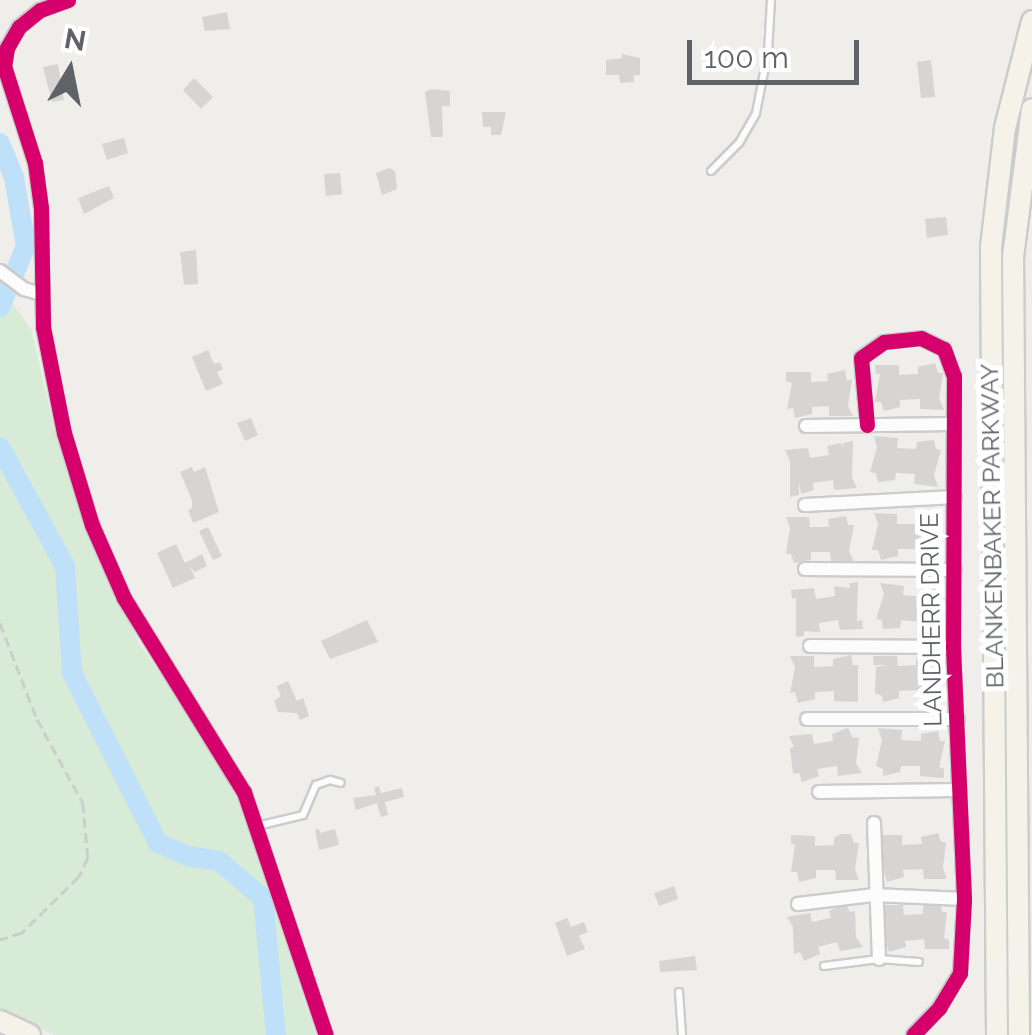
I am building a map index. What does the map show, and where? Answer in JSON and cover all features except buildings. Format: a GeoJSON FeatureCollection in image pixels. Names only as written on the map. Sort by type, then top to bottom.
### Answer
{"type":"FeatureCollection","features":[{"type":"Feature","properties":{"kind":"main road","name":"BLANKENBAKER PARKWAY"},"geometry":{"type":"LineString","coordinates":[[997,1035],[990,401],[993,212],[1011,94],[1032,21]]}},
{"type":"Feature","properties":{"kind":"main road","name":"BLANKENBAKER PARKWAY"},"geometry":{"type":"LineString","coordinates":[[1020,1035],[1022,401],[1012,257],[1032,109]]}},
{"type":"Feature","properties":{"kind":"main road"},"geometry":{"type":"LineString","coordinates":[[0,1021],[30,1035]]}},
{"type":"Feature","properties":{"kind":"street"},"geometry":{"type":"LineString","coordinates":[[68,0],[28,18],[10,39],[4,57],[7,85],[35,162],[42,222],[41,294],[61,421],[92,525],[138,624],[225,756],[256,826],[326,1035]]}},
{"type":"Feature","properties":{"kind":"street"},"geometry":{"type":"LineString","coordinates":[[0,272],[15,284],[41,294]]}},
{"type":"Feature","properties":{"kind":"street","name":"LANDHERR DRIVE"},"geometry":{"type":"LineString","coordinates":[[867,425],[861,358],[884,342],[921,338],[944,349],[952,362],[957,790],[964,899],[960,973],[950,992],[914,1035]]}},
{"type":"Feature","properties":{"kind":"street"},"geometry":{"type":"LineString","coordinates":[[990,401],[1022,401]]}},
{"type":"Feature","properties":{"kind":"street"},"geometry":{"type":"LineString","coordinates":[[806,426],[954,424]]}},
{"type":"Feature","properties":{"kind":"street"},"geometry":{"type":"LineString","coordinates":[[804,505],[955,498]]}},
{"type":"Feature","properties":{"kind":"street"},"geometry":{"type":"LineString","coordinates":[[805,569],[955,570]]}},
{"type":"Feature","properties":{"kind":"street"},"geometry":{"type":"LineString","coordinates":[[810,646],[954,647]]}},
{"type":"Feature","properties":{"kind":"street"},"geometry":{"type":"LineString","coordinates":[[807,720],[958,719]]}},
{"type":"Feature","properties":{"kind":"street"},"geometry":{"type":"LineString","coordinates":[[820,792],[957,790]]}},
{"type":"Feature","properties":{"kind":"street"},"geometry":{"type":"LineString","coordinates":[[874,823],[879,959]]}},
{"type":"Feature","properties":{"kind":"street"},"geometry":{"type":"LineString","coordinates":[[798,904],[874,895],[964,899]]}},
{"type":"Feature","properties":{"kind":"lane"},"geometry":{"type":"LineString","coordinates":[[711,170],[739,143],[756,113],[768,52],[771,0]]}},
{"type":"Feature","properties":{"kind":"lane"},"geometry":{"type":"LineString","coordinates":[[256,826],[303,815],[316,785],[341,782]]}},
{"type":"Feature","properties":{"kind":"lane"},"geometry":{"type":"LineString","coordinates":[[824,966],[879,959],[919,962]]}},
{"type":"Feature","properties":{"kind":"lane"},"geometry":{"type":"LineString","coordinates":[[679,992],[682,1035]]}},
{"type":"Feature","properties":{"kind":"path"},"geometry":{"type":"LineString","coordinates":[[0,624],[37,719],[83,803],[88,858],[79,877],[22,933],[0,940]]}},
{"type":"Feature","properties":{"kind":"green space"},"geometry":{"type":"Polygon","coordinates":[[[0,287],[31,329],[53,423],[95,549],[140,645],[208,742],[238,801],[316,1035],[54,1035],[0,1009],[0,287]]]}},
{"type":"Feature","properties":{"kind":"waterway"},"geometry":{"type":"LineString","coordinates":[[0,143],[14,178],[26,246],[0,307]]}},
{"type":"Feature","properties":{"kind":"waterway"},"geometry":{"type":"LineString","coordinates":[[0,447],[65,566],[72,673],[158,843],[188,856],[219,861],[263,898],[276,1035]]}},
{"type":"Feature","properties":{"kind":"cycle path"},"geometry":{"type":"LineString","coordinates":[[68,0],[40,10],[19,27],[7,48],[4,66],[35,163],[41,208],[43,327],[64,433],[92,525],[124,598],[244,792],[326,1035]]}},
{"type":"Feature","properties":{"kind":"cycle path"},"geometry":{"type":"LineString","coordinates":[[867,425],[861,358],[884,342],[921,338],[944,349],[954,376],[953,647],[964,899],[960,973],[939,1008],[913,1035]]}}]}
